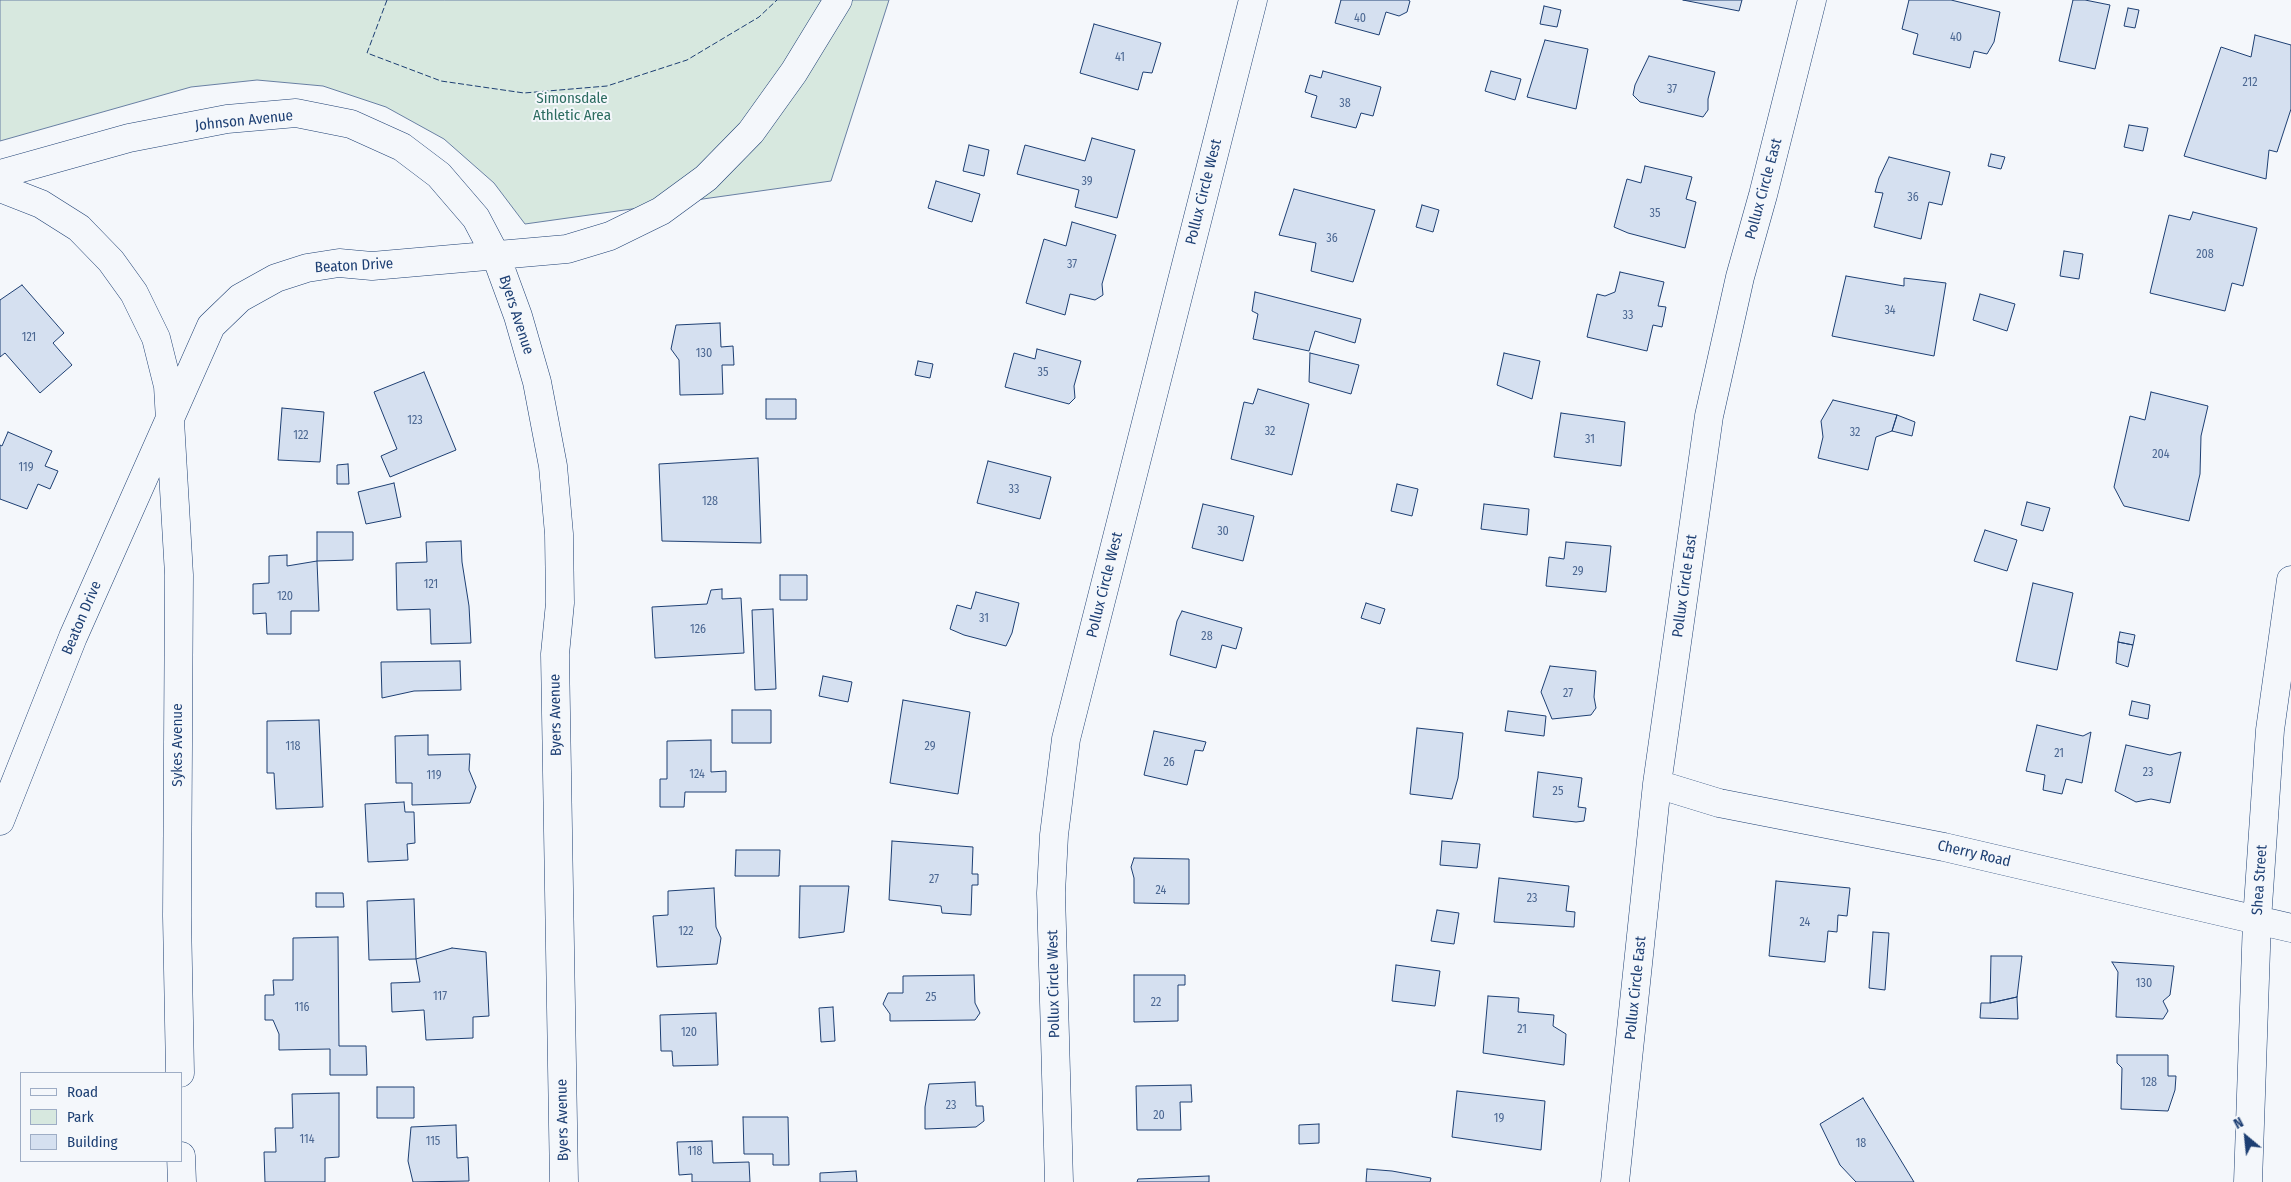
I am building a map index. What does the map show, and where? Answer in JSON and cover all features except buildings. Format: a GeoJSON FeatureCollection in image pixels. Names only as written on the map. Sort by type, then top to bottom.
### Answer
{"type":"FeatureCollection","features":[{"type":"Feature","properties":{"kind":"street","name":"Beaton Drive"},"geometry":{"type":"LineString","coordinates":[[0,821],[73,638],[211,326],[240,298],[276,278],[307,268],[339,263],[372,266],[568,249],[610,236],[661,211],[706,178],[750,132],[794,72],[838,0]]}},
{"type":"Feature","properties":{"kind":"street","name":"Pollux Circle West"},"geometry":{"type":"LineString","coordinates":[[1059,1182],[1052,893],[1054,835],[1066,740],[1253,0]]}},
{"type":"Feature","properties":{"kind":"street","name":"Pollux Circle East"},"geometry":{"type":"LineString","coordinates":[[1615,1182],[1657,784],[1709,416],[1740,277],[1763,195],[1812,0]]}},
{"type":"Feature","properties":{"kind":"street","name":"Johnson Avenue"},"geometry":{"type":"LineString","coordinates":[[0,174],[129,138],[227,120],[296,114],[351,124],[402,147],[439,175],[476,218],[496,256]]}},
{"type":"Feature","properties":{"kind":"street","name":"Beaton Drive"},"geometry":{"type":"LineString","coordinates":[[0,188],[42,204],[79,228],[111,261],[134,293],[156,338],[168,386],[170,418]]}},
{"type":"Feature","properties":{"kind":"street","name":"Byers Avenue"},"geometry":{"type":"LineString","coordinates":[[496,256],[518,316],[538,382],[553,466],[559,534],[560,603],[555,654],[564,1182]]}},
{"type":"Feature","properties":{"kind":"street","name":"Sykes Avenue"},"geometry":{"type":"LineString","coordinates":[[170,418],[179,575],[177,916],[180,1072]]}},
{"type":"Feature","properties":{"kind":"street","name":"Shea Street"},"geometry":{"type":"LineString","coordinates":[[2248,1182],[2257,920],[2270,730],[2291,580]]}},
{"type":"Feature","properties":{"kind":"street","name":"Cherry Road"},"geometry":{"type":"LineString","coordinates":[[1657,784],[1720,803],[1944,847],[2291,928]]}},
{"type":"Feature","properties":{"kind":"street"},"geometry":{"type":"LineString","coordinates":[[181,1162],[182,1182]]}},
{"type":"Feature","properties":{"kind":"green space","name":"Simonsdale Athletic Area"},"geometry":{"type":"Polygon","coordinates":[[[0,0],[889,0],[831,181],[525,224],[494,183],[444,139],[386,107],[323,86],[257,80],[191,87],[0,141],[0,0]]]}},
{"type":"Feature","properties":{"kind":"fence"},"geometry":{"type":"LineString","coordinates":[[387,0],[367,53],[441,81],[524,93],[607,86],[687,60],[759,17],[777,0]]}}]}
